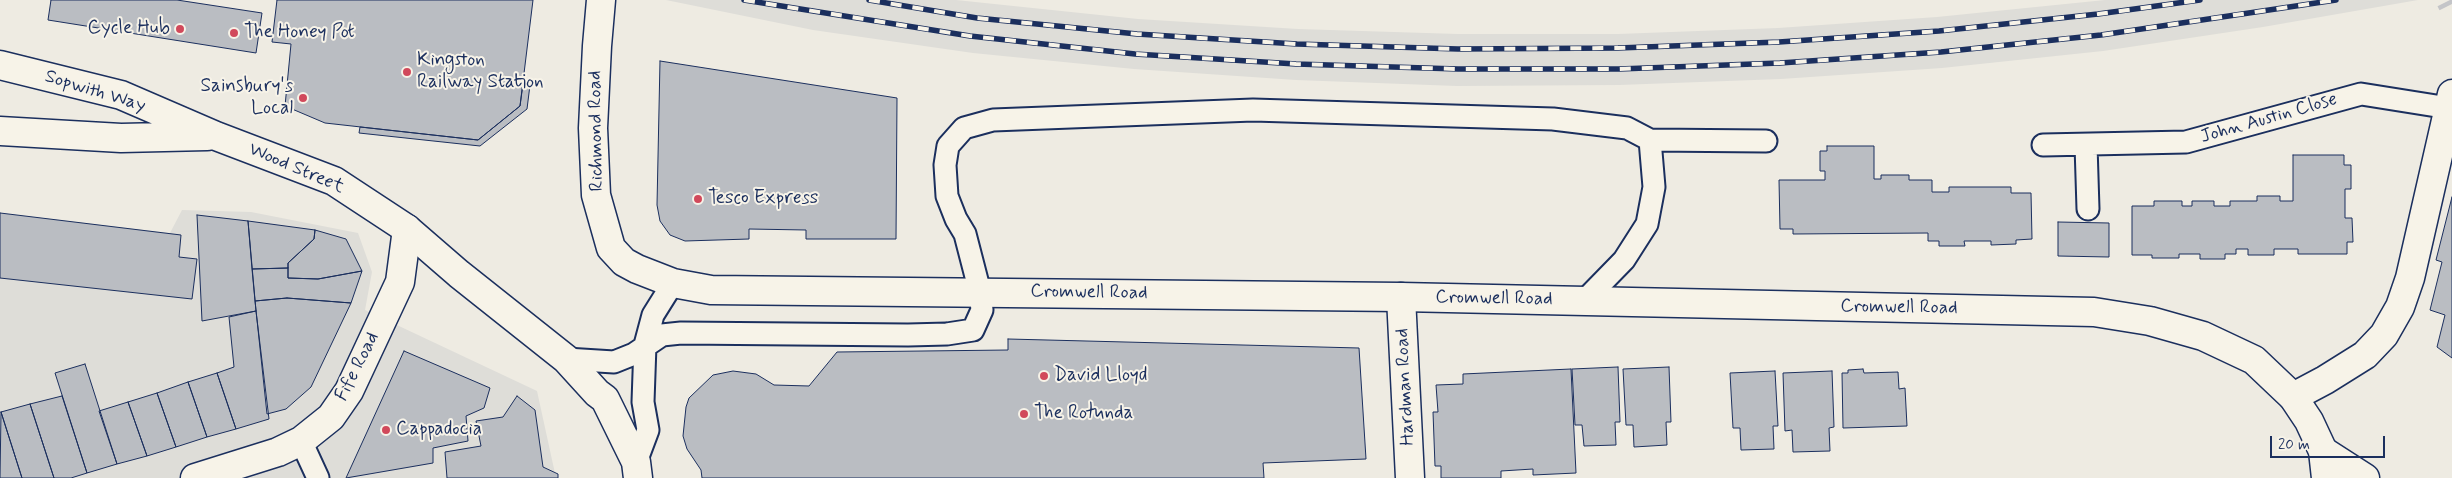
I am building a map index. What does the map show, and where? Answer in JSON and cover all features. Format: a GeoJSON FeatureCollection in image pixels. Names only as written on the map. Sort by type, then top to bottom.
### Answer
{"type":"FeatureCollection","features":[{"type":"Feature","properties":{"kind":"main road","name":"Richmond Road"},"geometry":{"type":"LineString","coordinates":[[601,0],[594,128],[596,195],[611,248],[624,262],[673,284]]}},
{"type":"Feature","properties":{"kind":"main road","name":"Sopwith Way"},"geometry":{"type":"LineString","coordinates":[[0,65],[121,96],[216,136]]}},
{"type":"Feature","properties":{"kind":"main road"},"geometry":{"type":"LineString","coordinates":[[2293,397],[2365,355],[2384,335],[2400,306],[2410,278],[2451,101]]}},
{"type":"Feature","properties":{"kind":"main road","name":"Wood Street"},"geometry":{"type":"LineString","coordinates":[[0,131],[121,138],[216,136],[334,181],[406,229],[459,274],[566,359],[597,393],[605,399],[637,470]]}},
{"type":"Feature","properties":{"kind":"main road","name":"Fife Road"},"geometry":{"type":"LineString","coordinates":[[195,478],[278,452],[301,441],[331,417],[349,391],[400,282],[406,229]]}},
{"type":"Feature","properties":{"kind":"main road","name":"Cromwell Road"},"geometry":{"type":"LineString","coordinates":[[673,284],[711,290],[1402,297],[2094,312],[2150,321],[2203,336],[2254,360],[2293,397],[2309,421],[2323,451]]}},
{"type":"Feature","properties":{"kind":"main road","name":"Hardman Road"},"geometry":{"type":"LineString","coordinates":[[1402,297],[1410,478]]}},
{"type":"Feature","properties":{"kind":"main road"},"geometry":{"type":"LineString","coordinates":[[2323,451],[2326,478]]}},
{"type":"Feature","properties":{"kind":"main road"},"geometry":{"type":"LineString","coordinates":[[2323,451],[2365,478]]}},
{"type":"Feature","properties":{"kind":"lane","name":"John Austin Close"},"geometry":{"type":"LineString","coordinates":[[2043,145],[2186,142],[2361,94],[2451,101]]}},
{"type":"Feature","properties":{"kind":"lane"},"geometry":{"type":"LineString","coordinates":[[566,359],[614,362],[634,354],[662,335],[908,335],[973,330],[982,310],[980,292],[964,234],[947,196],[945,165],[948,146],[964,128],[994,120],[1253,110],[1543,118],[1627,128],[1650,140],[1766,141]]}},
{"type":"Feature","properties":{"kind":"lane"},"geometry":{"type":"LineString","coordinates":[[1584,301],[1624,260],[1646,224],[1654,187],[1650,140]]}},
{"type":"Feature","properties":{"kind":"lane"},"geometry":{"type":"LineString","coordinates":[[2086,145],[2088,209]]}},
{"type":"Feature","properties":{"kind":"lane"},"geometry":{"type":"LineString","coordinates":[[637,470],[648,430],[643,402],[645,345],[653,315],[673,284]]}},
{"type":"Feature","properties":{"kind":"lane"},"geometry":{"type":"LineString","coordinates":[[301,441],[318,478]]}},
{"type":"Feature","properties":{"kind":"shaded area"},"geometry":{"type":"Polygon","coordinates":[[[666,0],[956,0],[1138,19],[1298,29],[1458,34],[1618,34],[1778,28],[1937,17],[2105,0],[2418,0],[2263,27],[2103,51],[1942,68],[1781,79],[1619,85],[1457,86],[1296,80],[1134,69],[973,53],[813,30],[666,0]]]}},
{"type":"Feature","properties":{"kind":"shaded area"},"geometry":{"type":"Polygon","coordinates":[[[182,210],[251,212],[358,233],[372,272],[365,310],[537,391],[556,478],[0,478],[0,213],[170,233],[182,210]]]}},
{"type":"Feature","properties":{"kind":"building","name":"Cycle Hub"},"geometry":{"type":"Polygon","coordinates":[[[51,0],[177,0],[262,13],[256,53],[48,20],[51,0]]]}},
{"type":"Feature","properties":{"kind":"building","name":"Kingston Railway Station"},"geometry":{"type":"Polygon","coordinates":[[[277,0],[533,0],[520,106],[478,140],[325,123],[285,106],[291,44],[272,42],[277,0]]]}},
{"type":"Feature","properties":{"kind":"building"},"geometry":{"type":"Polygon","coordinates":[[[660,61],[897,98],[896,239],[806,239],[806,230],[749,229],[749,239],[685,241],[670,235],[660,221],[657,205],[660,61]]]}},
{"type":"Feature","properties":{"kind":"building"},"geometry":{"type":"Polygon","coordinates":[[[523,84],[530,85],[527,109],[480,146],[359,133],[360,127],[478,140],[520,106],[523,84]]]}},
{"type":"Feature","properties":{"kind":"building"},"geometry":{"type":"Polygon","coordinates":[[[1827,146],[1874,146],[1874,179],[1881,179],[1881,175],[1909,175],[1909,180],[1932,180],[1932,192],[1949,192],[1949,187],[2011,187],[2011,193],[2031,193],[2032,239],[2016,240],[2016,244],[1991,245],[1991,241],[1964,241],[1965,246],[1939,246],[1939,241],[1928,241],[1928,233],[1793,234],[1793,229],[1780,229],[1779,180],[1825,180],[1825,171],[1820,171],[1820,151],[1827,151],[1827,146]]]}},
{"type":"Feature","properties":{"kind":"building"},"geometry":{"type":"Polygon","coordinates":[[[2293,155],[2344,155],[2344,165],[2351,165],[2351,189],[2345,189],[2345,218],[2352,218],[2353,242],[2347,242],[2347,254],[2298,254],[2298,249],[2274,249],[2274,255],[2248,255],[2248,249],[2236,249],[2236,254],[2225,254],[2225,259],[2200,259],[2200,254],[2179,254],[2179,258],[2152,258],[2152,255],[2132,255],[2132,206],[2154,206],[2154,201],[2182,201],[2182,206],[2192,206],[2192,201],[2214,201],[2214,206],[2230,206],[2230,201],[2257,201],[2257,196],[2280,196],[2280,201],[2293,201],[2293,155]]]}},
{"type":"Feature","properties":{"kind":"building"},"geometry":{"type":"Polygon","coordinates":[[[2452,197],[2452,358],[2437,347],[2445,315],[2430,310],[2442,262],[2436,260],[2452,197]]]}},
{"type":"Feature","properties":{"kind":"building"},"geometry":{"type":"Polygon","coordinates":[[[0,213],[181,235],[179,257],[197,259],[192,299],[0,278],[0,213]]]}},
{"type":"Feature","properties":{"kind":"building"},"geometry":{"type":"Polygon","coordinates":[[[197,215],[248,221],[256,311],[202,321],[197,215]]]}},
{"type":"Feature","properties":{"kind":"building"},"geometry":{"type":"Polygon","coordinates":[[[248,221],[315,230],[314,239],[288,263],[288,268],[252,269],[248,221]]]}},
{"type":"Feature","properties":{"kind":"building"},"geometry":{"type":"Polygon","coordinates":[[[2058,222],[2109,223],[2109,257],[2058,256],[2058,222]]]}},
{"type":"Feature","properties":{"kind":"building"},"geometry":{"type":"Polygon","coordinates":[[[315,230],[346,239],[362,271],[318,279],[288,278],[288,263],[314,239],[315,230]]]}},
{"type":"Feature","properties":{"kind":"building"},"geometry":{"type":"Polygon","coordinates":[[[288,268],[288,278],[318,279],[362,271],[351,303],[287,298],[255,301],[252,269],[288,268]]]}},
{"type":"Feature","properties":{"kind":"building"},"geometry":{"type":"Polygon","coordinates":[[[287,298],[351,303],[311,387],[286,409],[267,414],[255,301],[287,298]]]}},
{"type":"Feature","properties":{"kind":"building"},"geometry":{"type":"Polygon","coordinates":[[[256,311],[269,419],[236,429],[217,373],[234,367],[229,317],[256,311]]]}},
{"type":"Feature","properties":{"kind":"building","name":"The Rotunda"},"geometry":{"type":"Polygon","coordinates":[[[1008,339],[1359,348],[1366,459],[1263,463],[1264,478],[702,478],[701,470],[687,449],[683,436],[686,407],[689,398],[713,375],[733,371],[756,374],[774,385],[809,386],[837,352],[1008,350],[1008,339]]]}},
{"type":"Feature","properties":{"kind":"building"},"geometry":{"type":"Polygon","coordinates":[[[404,351],[490,388],[484,408],[466,416],[468,441],[433,448],[433,463],[346,478],[404,351]]]}},
{"type":"Feature","properties":{"kind":"building"},"geometry":{"type":"Polygon","coordinates":[[[85,364],[117,464],[87,473],[55,373],[85,364]]]}},
{"type":"Feature","properties":{"kind":"building"},"geometry":{"type":"Polygon","coordinates":[[[1618,367],[1620,422],[1615,422],[1616,445],[1584,446],[1582,425],[1575,425],[1572,369],[1618,367]]]}},
{"type":"Feature","properties":{"kind":"building"},"geometry":{"type":"Polygon","coordinates":[[[1669,367],[1671,422],[1666,422],[1667,445],[1634,447],[1633,425],[1626,425],[1623,369],[1669,367]]]}},
{"type":"Feature","properties":{"kind":"building"},"geometry":{"type":"Polygon","coordinates":[[[1571,369],[1576,473],[1533,475],[1533,469],[1501,471],[1501,478],[1441,478],[1441,466],[1435,466],[1433,412],[1438,412],[1436,385],[1463,384],[1463,374],[1571,369]]]}},
{"type":"Feature","properties":{"kind":"building"},"geometry":{"type":"Polygon","coordinates":[[[1863,369],[1864,373],[1898,372],[1899,389],[1905,388],[1907,426],[1843,428],[1842,373],[1848,373],[1848,370],[1863,369]]]}},
{"type":"Feature","properties":{"kind":"building"},"geometry":{"type":"Polygon","coordinates":[[[1775,371],[1778,426],[1773,426],[1774,449],[1741,450],[1740,428],[1733,428],[1730,373],[1775,371]]]}},
{"type":"Feature","properties":{"kind":"building"},"geometry":{"type":"Polygon","coordinates":[[[1832,371],[1834,427],[1829,428],[1830,451],[1793,452],[1792,430],[1785,431],[1783,373],[1832,371]]]}},
{"type":"Feature","properties":{"kind":"building"},"geometry":{"type":"Polygon","coordinates":[[[217,373],[236,429],[207,437],[188,382],[217,373]]]}},
{"type":"Feature","properties":{"kind":"building"},"geometry":{"type":"Polygon","coordinates":[[[188,382],[207,437],[176,447],[157,393],[188,382]]]}},
{"type":"Feature","properties":{"kind":"building"},"geometry":{"type":"Polygon","coordinates":[[[157,393],[176,447],[147,456],[128,402],[157,393]]]}},
{"type":"Feature","properties":{"kind":"building"},"geometry":{"type":"Polygon","coordinates":[[[62,396],[87,473],[71,478],[54,478],[30,404],[62,396]]]}},
{"type":"Feature","properties":{"kind":"building"},"geometry":{"type":"Polygon","coordinates":[[[517,396],[535,410],[543,467],[558,474],[558,478],[447,478],[445,452],[481,446],[476,421],[503,417],[517,396]]]}},
{"type":"Feature","properties":{"kind":"building"},"geometry":{"type":"Polygon","coordinates":[[[128,402],[147,456],[117,464],[99,411],[128,402]]]}},
{"type":"Feature","properties":{"kind":"building"},"geometry":{"type":"Polygon","coordinates":[[[30,404],[54,478],[22,478],[1,412],[30,404]]]}},
{"type":"Feature","properties":{"kind":"building"},"geometry":{"type":"Polygon","coordinates":[[[1,412],[22,478],[0,478],[1,412]]]}},
{"type":"Feature","properties":{"kind":"tunnel"},"geometry":{"type":"LineString","coordinates":[[2450,0],[2452,4]]}},
{"type":"Feature","properties":{"kind":"railway"},"geometry":{"type":"LineString","coordinates":[[744,0],[970,36],[1135,54],[1296,64],[1458,69],[1619,69],[1780,63],[1941,52],[2101,35],[2336,0]]}},
{"type":"Feature","properties":{"kind":"railway"},"geometry":{"type":"LineString","coordinates":[[869,0],[977,18],[1137,34],[1297,44],[1458,49],[1618,48],[1779,42],[1939,31],[2098,14],[2200,0]]}},
{"type":"Feature","properties":{"kind":"place","name":"Cycle Hub"},"geometry":{"type":"Point","coordinates":[180,29]}},
{"type":"Feature","properties":{"kind":"place","name":"The Honey Pot"},"geometry":{"type":"Point","coordinates":[234,33]}},
{"type":"Feature","properties":{"kind":"place","name":"Kingston Railway Station"},"geometry":{"type":"Point","coordinates":[407,72]}},
{"type":"Feature","properties":{"kind":"place","name":"Sainsbury's Local"},"geometry":{"type":"Point","coordinates":[303,98]}},
{"type":"Feature","properties":{"kind":"place","name":"Tesco Express"},"geometry":{"type":"Point","coordinates":[698,199]}},
{"type":"Feature","properties":{"kind":"place","name":"David Lloyd"},"geometry":{"type":"Point","coordinates":[1044,376]}},
{"type":"Feature","properties":{"kind":"place","name":"The Rotunda"},"geometry":{"type":"Point","coordinates":[1024,414]}},
{"type":"Feature","properties":{"kind":"place","name":"Cappadocia"},"geometry":{"type":"Point","coordinates":[386,430]}}]}
